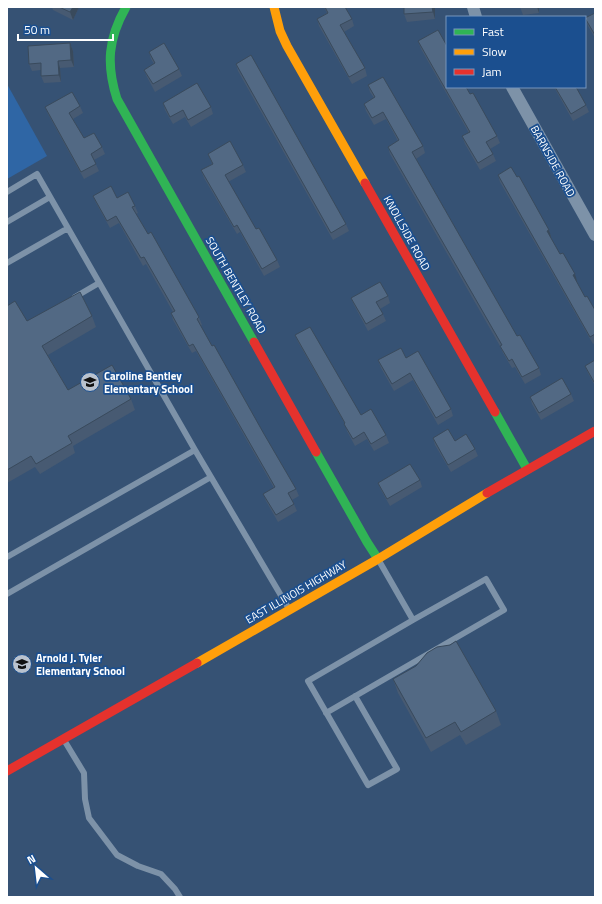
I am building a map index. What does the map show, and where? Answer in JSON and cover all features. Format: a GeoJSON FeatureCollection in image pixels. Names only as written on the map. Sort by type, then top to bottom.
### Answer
{"type":"FeatureCollection","features":[{"type":"Feature","properties":{"kind":"street","name":"KNOLLSIDE ROAD"},"geometry":{"type":"LineString","coordinates":[[274,7],[280,31],[287,46],[527,469]]}},
{"type":"Feature","properties":{"kind":"street","name":"SOUTH BENTLEY ROAD"},"geometry":{"type":"LineString","coordinates":[[124,11],[113,34],[110,57],[111,77],[117,99],[378,559]]}},
{"type":"Feature","properties":{"kind":"street","name":"BARNSIDE ROAD"},"geometry":{"type":"LineString","coordinates":[[513,88],[595,235]]}},
{"type":"Feature","properties":{"kind":"street","name":"EAST ILLINOIS HIGHWAY"},"geometry":{"type":"LineString","coordinates":[[7,771],[290,610],[527,469],[595,431]]}},
{"type":"Feature","properties":{"kind":"lane"},"geometry":{"type":"LineString","coordinates":[[7,192],[37,174],[195,450],[290,610]]}},
{"type":"Feature","properties":{"kind":"lane"},"geometry":{"type":"LineString","coordinates":[[7,222],[50,197]]}},
{"type":"Feature","properties":{"kind":"lane"},"geometry":{"type":"LineString","coordinates":[[7,263],[68,228]]}},
{"type":"Feature","properties":{"kind":"lane"},"geometry":{"type":"LineString","coordinates":[[66,302],[99,283]]}},
{"type":"Feature","properties":{"kind":"lane"},"geometry":{"type":"LineString","coordinates":[[7,557],[195,450]]}},
{"type":"Feature","properties":{"kind":"lane"},"geometry":{"type":"LineString","coordinates":[[7,594],[211,477]]}},
{"type":"Feature","properties":{"kind":"lane"},"geometry":{"type":"LineString","coordinates":[[378,559],[413,620]]}},
{"type":"Feature","properties":{"kind":"lane"},"geometry":{"type":"LineString","coordinates":[[326,713],[355,696],[504,610],[486,579],[308,681],[326,713],[368,785],[397,768],[355,696]]}},
{"type":"Feature","properties":{"kind":"lane"},"geometry":{"type":"LineString","coordinates":[[63,739],[84,773],[85,798],[89,818],[117,855],[138,866],[161,874],[175,888],[180,897]]}},
{"type":"Feature","properties":{"kind":"shaded area"},"geometry":{"type":"Polygon","coordinates":[[[7,84],[47,156],[7,179],[7,84]]]}},
{"type":"Feature","properties":{"kind":"building"},"geometry":{"type":"Polygon","coordinates":[[[59,7],[73,7],[70,12],[59,7]]]}},
{"type":"Feature","properties":{"kind":"building"},"geometry":{"type":"Polygon","coordinates":[[[325,7],[345,7],[352,19],[340,25],[365,68],[349,77],[317,19],[328,13],[325,7]]]}},
{"type":"Feature","properties":{"kind":"building"},"geometry":{"type":"Polygon","coordinates":[[[404,7],[432,7],[433,12],[404,14],[404,7]]]}},
{"type":"Feature","properties":{"kind":"building"},"geometry":{"type":"Polygon","coordinates":[[[595,13],[595,35],[586,20],[586,18],[595,13]]]}},
{"type":"Feature","properties":{"kind":"building"},"geometry":{"type":"Polygon","coordinates":[[[438,30],[446,44],[446,88],[467,88],[470,94],[473,93],[497,136],[486,142],[493,154],[478,163],[462,136],[470,132],[418,41],[438,30]]]}},
{"type":"Feature","properties":{"kind":"building"},"geometry":{"type":"Polygon","coordinates":[[[70,43],[71,60],[58,61],[59,75],[41,76],[41,63],[29,64],[28,46],[70,43]]]}},
{"type":"Feature","properties":{"kind":"building"},"geometry":{"type":"Polygon","coordinates":[[[164,43],[179,69],[153,84],[144,70],[155,63],[149,52],[164,43]]]}},
{"type":"Feature","properties":{"kind":"building"},"geometry":{"type":"Polygon","coordinates":[[[251,55],[346,224],[331,233],[236,64],[251,55]]]}},
{"type":"Feature","properties":{"kind":"building"},"geometry":{"type":"Polygon","coordinates":[[[383,77],[423,146],[412,152],[517,336],[520,335],[539,368],[522,377],[512,359],[509,361],[500,346],[502,345],[388,147],[399,140],[383,112],[372,118],[364,104],[375,97],[368,85],[383,77]]]}},
{"type":"Feature","properties":{"kind":"building"},"geometry":{"type":"Polygon","coordinates":[[[197,83],[211,107],[188,120],[183,110],[170,117],[163,103],[197,83]]]}},
{"type":"Feature","properties":{"kind":"building"},"geometry":{"type":"Polygon","coordinates":[[[556,88],[577,88],[586,105],[571,114],[556,88]]]}},
{"type":"Feature","properties":{"kind":"building"},"geometry":{"type":"Polygon","coordinates":[[[72,92],[80,106],[69,113],[84,138],[94,133],[102,147],[91,154],[96,164],[81,172],[45,107],[72,92]]]}},
{"type":"Feature","properties":{"kind":"building"},"geometry":{"type":"Polygon","coordinates":[[[230,141],[243,165],[225,175],[256,229],[259,228],[277,260],[262,269],[237,225],[234,227],[201,170],[213,164],[208,154],[230,141]]]}},
{"type":"Feature","properties":{"kind":"building"},"geometry":{"type":"Polygon","coordinates":[[[511,167],[517,177],[519,176],[549,230],[547,231],[560,254],[563,253],[575,274],[573,275],[585,297],[587,296],[595,310],[595,334],[590,337],[498,175],[511,167]]]}},
{"type":"Feature","properties":{"kind":"building"},"geometry":{"type":"Polygon","coordinates":[[[111,186],[117,198],[128,192],[135,206],[132,207],[148,234],[151,232],[199,317],[197,319],[212,346],[214,345],[296,489],[288,493],[294,504],[276,515],[263,494],[275,487],[193,344],[189,346],[171,313],[175,311],[144,257],[141,258],[116,216],[107,221],[93,196],[111,186]]]}},
{"type":"Feature","properties":{"kind":"building"},"geometry":{"type":"Polygon","coordinates":[[[380,282],[388,296],[376,302],[383,314],[366,324],[351,298],[380,282]]]}},
{"type":"Feature","properties":{"kind":"building","name":"Caroline Bentley Elementary School"},"geometry":{"type":"Polygon","coordinates":[[[80,292],[92,316],[42,346],[68,390],[112,365],[131,399],[68,436],[72,443],[36,464],[31,456],[7,470],[7,306],[15,301],[27,321],[80,292]]]}},
{"type":"Feature","properties":{"kind":"building"},"geometry":{"type":"Polygon","coordinates":[[[310,327],[361,415],[371,409],[386,435],[371,444],[364,432],[353,439],[295,335],[310,327]]]}},
{"type":"Feature","properties":{"kind":"building"},"geometry":{"type":"Polygon","coordinates":[[[401,348],[406,358],[418,351],[451,409],[436,418],[410,373],[392,384],[378,360],[401,348]]]}},
{"type":"Feature","properties":{"kind":"building"},"geometry":{"type":"Polygon","coordinates":[[[595,360],[595,382],[594,382],[585,366],[595,360]]]}},
{"type":"Feature","properties":{"kind":"building"},"geometry":{"type":"Polygon","coordinates":[[[562,378],[571,394],[539,413],[530,397],[562,378]]]}},
{"type":"Feature","properties":{"kind":"building"},"geometry":{"type":"Polygon","coordinates":[[[448,429],[455,441],[466,434],[475,449],[448,465],[433,438],[448,429]]]}},
{"type":"Feature","properties":{"kind":"building"},"geometry":{"type":"Polygon","coordinates":[[[410,464],[420,480],[387,499],[378,483],[410,464]]]}},
{"type":"Feature","properties":{"kind":"building"},"geometry":{"type":"Polygon","coordinates":[[[456,641],[496,711],[461,732],[455,722],[426,738],[393,679],[416,666],[427,653],[437,647],[450,645],[456,641]]]}},
{"type":"Feature","properties":{"kind":"traffic: fast"},"geometry":{"type":"LineString","coordinates":[[126,7],[115,30],[112,41],[110,63],[113,86],[117,99],[254,342]]}},
{"type":"Feature","properties":{"kind":"traffic: fast"},"geometry":{"type":"LineString","coordinates":[[495,412],[527,469]]}},
{"type":"Feature","properties":{"kind":"traffic: fast"},"geometry":{"type":"LineString","coordinates":[[316,452],[378,559]]}},
{"type":"Feature","properties":{"kind":"traffic: slow"},"geometry":{"type":"LineString","coordinates":[[274,7],[280,31],[287,46],[365,183]]}},
{"type":"Feature","properties":{"kind":"traffic: slow"},"geometry":{"type":"LineString","coordinates":[[197,663],[378,559],[487,493]]}},
{"type":"Feature","properties":{"kind":"traffic: jam"},"geometry":{"type":"LineString","coordinates":[[365,183],[495,412]]}},
{"type":"Feature","properties":{"kind":"traffic: jam"},"geometry":{"type":"LineString","coordinates":[[254,342],[316,452]]}},
{"type":"Feature","properties":{"kind":"traffic: jam"},"geometry":{"type":"LineString","coordinates":[[487,493],[595,431]]}},
{"type":"Feature","properties":{"kind":"traffic: jam"},"geometry":{"type":"LineString","coordinates":[[7,771],[197,663]]}},
{"type":"Feature","properties":{"kind":"place","name":"Caroline Bentley Elementary School"},"geometry":{"type":"Point","coordinates":[90,382]}},
{"type":"Feature","properties":{"kind":"place","name":"Arnold J. Tyler Elementary School"},"geometry":{"type":"Point","coordinates":[22,664]}}]}
